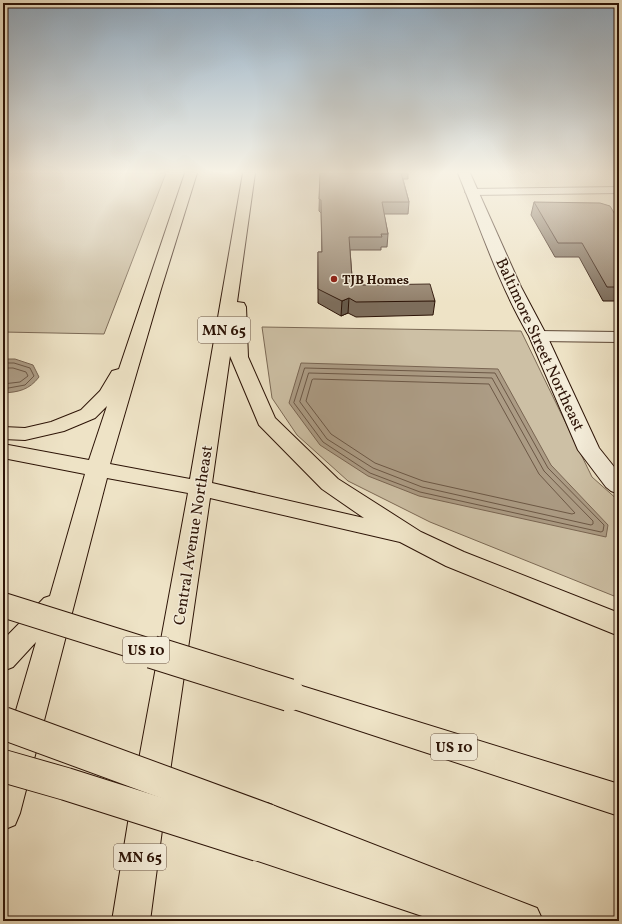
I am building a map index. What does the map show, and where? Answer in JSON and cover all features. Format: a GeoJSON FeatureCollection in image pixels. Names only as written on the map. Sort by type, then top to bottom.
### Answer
{"type":"FeatureCollection","features":[{"type":"Feature","properties":{"kind":"highway"},"geometry":{"type":"LineString","coordinates":[[3,813],[98,468],[178,216]]}},
{"type":"Feature","properties":{"kind":"highway","name":"Central Avenue Northeast"},"geometry":{"type":"LineString","coordinates":[[131,921],[150,792],[200,488],[242,216]]}},
{"type":"Feature","properties":{"kind":"highway"},"geometry":{"type":"LineString","coordinates":[[237,242],[239,357],[266,421],[330,484],[412,538],[461,562],[619,625]]}},
{"type":"Feature","properties":{"kind":"highway"},"geometry":{"type":"LineString","coordinates":[[3,433],[25,434],[57,427],[88,414],[108,394],[138,338]]}},
{"type":"Feature","properties":{"kind":"highway"},"geometry":{"type":"LineString","coordinates":[[3,451],[200,488],[412,538]]}},
{"type":"Feature","properties":{"kind":"highway"},"geometry":{"type":"LineString","coordinates":[[3,659],[62,596]]}},
{"type":"Feature","properties":{"kind":"highway","name":"US 10"},"geometry":{"type":"LineString","coordinates":[[3,604],[619,800]]}},
{"type":"Feature","properties":{"kind":"highway"},"geometry":{"type":"LineString","coordinates":[[3,723],[262,832],[493,921]]}},
{"type":"Feature","properties":{"kind":"highway"},"geometry":{"type":"LineString","coordinates":[[3,766],[66,784],[262,832],[524,921]]}},
{"type":"Feature","properties":{"kind":"street","name":"Baltimore Street Northeast"},"geometry":{"type":"LineString","coordinates":[[482,216],[522,307],[538,336],[589,450],[614,482],[619,486]]}},
{"type":"Feature","properties":{"kind":"street"},"geometry":{"type":"LineString","coordinates":[[538,336],[619,337]]}},
{"type":"Feature","properties":{"kind":"shaded area"},"geometry":{"type":"Polygon","coordinates":[[[3,216],[149,216],[104,334],[3,332],[3,216]]]}},
{"type":"Feature","properties":{"kind":"shaded area"},"geometry":{"type":"Polygon","coordinates":[[[262,327],[521,331],[592,477],[619,501],[619,598],[430,522],[348,481],[297,435],[272,398],[262,327]]]}},
{"type":"Feature","properties":{"kind":"water"},"geometry":{"type":"Polygon","coordinates":[[[3,359],[15,359],[33,365],[39,377],[23,390],[3,393],[3,359]]]}},
{"type":"Feature","properties":{"kind":"water"},"geometry":{"type":"Polygon","coordinates":[[[301,363],[498,369],[551,465],[608,525],[606,537],[419,496],[368,476],[320,445],[289,403],[301,363]]]}},
{"type":"Feature","properties":{"kind":"building"},"geometry":{"type":"Polygon","coordinates":[[[321,216],[385,216],[388,234],[381,234],[382,237],[349,237],[352,277],[363,285],[430,284],[435,301],[356,302],[349,298],[342,301],[318,289],[318,252],[322,252],[321,216]]]}},
{"type":"Feature","properties":{"kind":"building"},"geometry":{"type":"Polygon","coordinates":[[[542,216],[616,216],[619,221],[619,287],[607,287],[582,243],[558,243],[542,216]]]}},
{"type":"Feature","properties":{"kind":"place","name":"TJB Homes"},"geometry":{"type":"Point","coordinates":[334,279]}}]}
